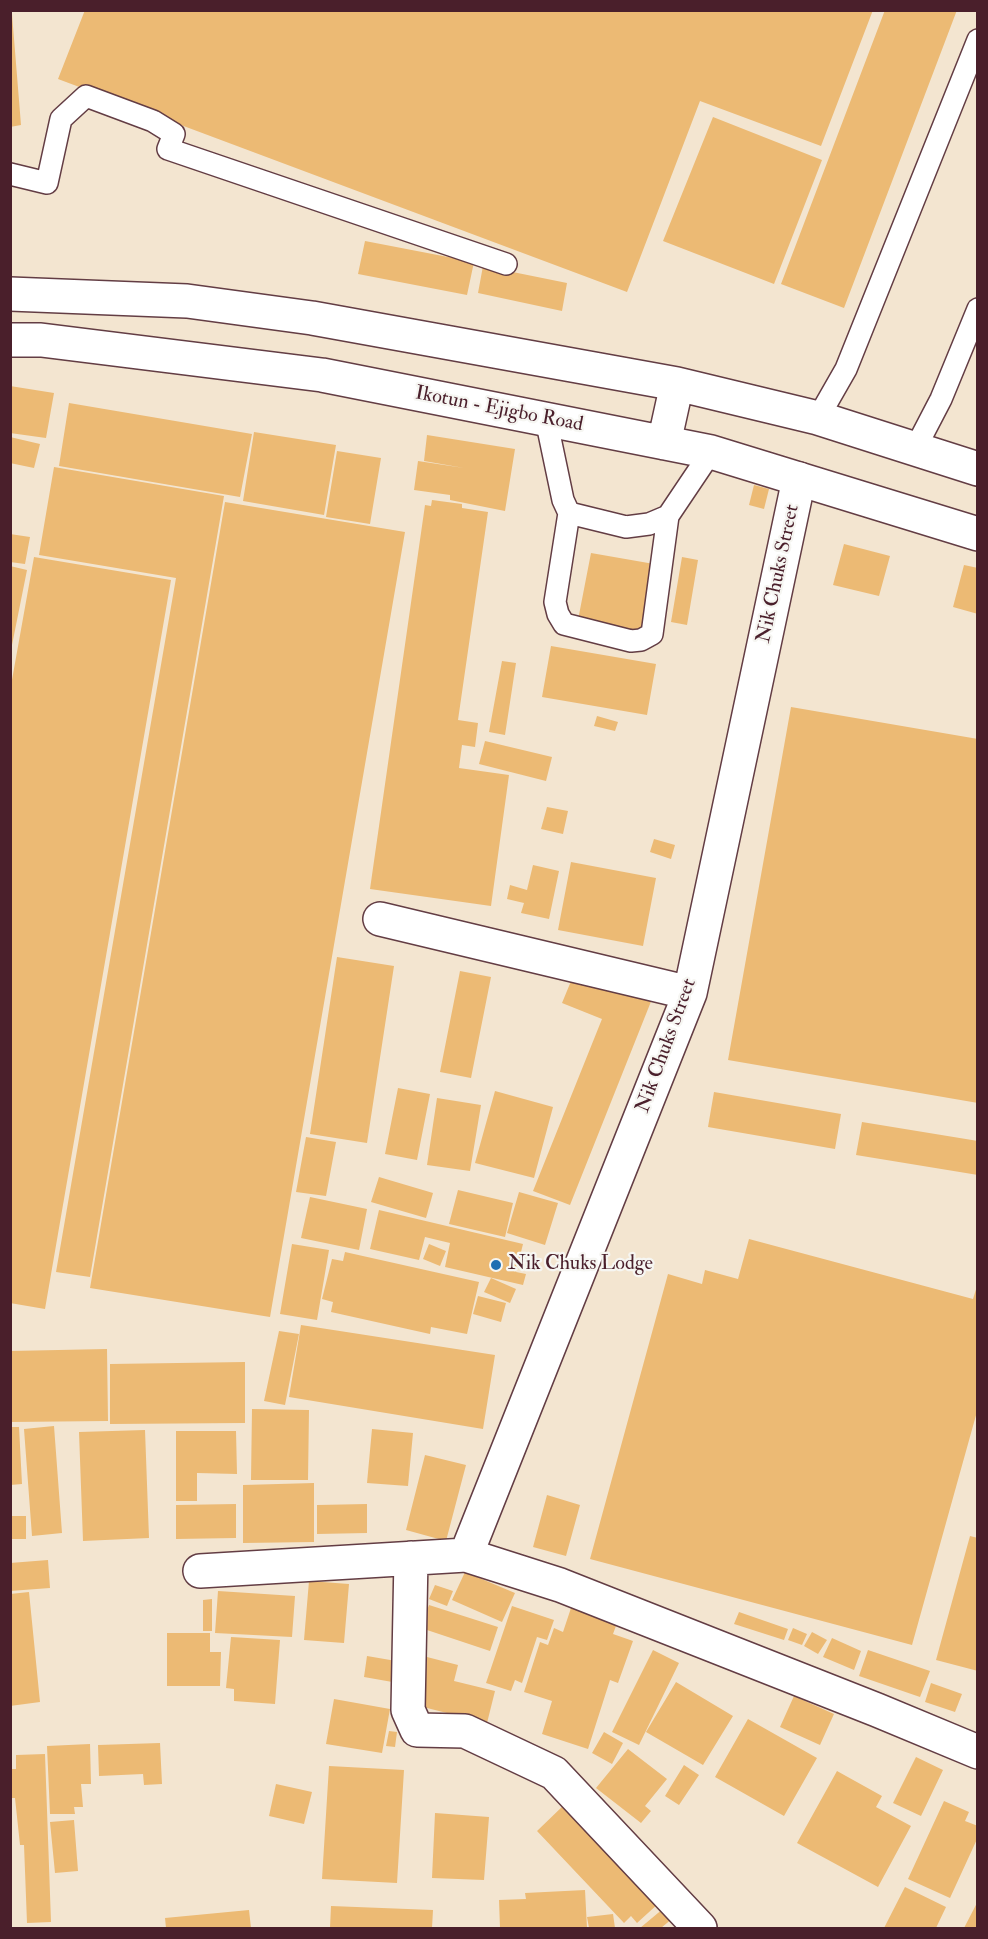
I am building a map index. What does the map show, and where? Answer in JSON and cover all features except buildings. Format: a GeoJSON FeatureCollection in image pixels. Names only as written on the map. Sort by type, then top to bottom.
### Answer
{"type":"FeatureCollection","features":[{"type":"Feature","properties":{"kind":"street"},"geometry":{"type":"LineString","coordinates":[[10,294],[187,301],[312,318],[677,384],[818,418],[978,469]]}},
{"type":"Feature","properties":{"kind":"street","name":"Ikotun - Ejigbo Road"},"geometry":{"type":"LineString","coordinates":[[10,340],[41,340],[322,375],[711,452],[978,534]]}},
{"type":"Feature","properties":{"kind":"street"},"geometry":{"type":"LineString","coordinates":[[664,443],[677,384]]}},
{"type":"Feature","properties":{"kind":"street","name":"Nik Chuks Street"},"geometry":{"type":"LineString","coordinates":[[466,1555],[690,993],[799,479]]}},
{"type":"Feature","properties":{"kind":"street"},"geometry":{"type":"LineString","coordinates":[[380,919],[690,993]]}},
{"type":"Feature","properties":{"kind":"street"},"geometry":{"type":"LineString","coordinates":[[200,1571],[466,1555],[561,1585],[978,1752]]}},
{"type":"Feature","properties":{"kind":"street"},"geometry":{"type":"LineString","coordinates":[[411,1558],[408,1710],[417,1730],[465,1731],[554,1773],[700,1929]]}},
{"type":"Feature","properties":{"kind":"lane"},"geometry":{"type":"LineString","coordinates":[[818,418],[846,369],[978,40]]}},
{"type":"Feature","properties":{"kind":"lane"},"geometry":{"type":"LineString","coordinates":[[10,174],[47,183],[61,119],[86,96],[153,121],[174,134],[168,149],[506,264]]}},
{"type":"Feature","properties":{"kind":"lane"},"geometry":{"type":"LineString","coordinates":[[915,448],[941,399],[978,309]]}},
{"type":"Feature","properties":{"kind":"lane"},"geometry":{"type":"LineString","coordinates":[[546,419],[563,500],[569,513],[555,602],[558,614],[564,624],[631,641],[641,640],[652,634],[668,516],[711,452]]}},
{"type":"Feature","properties":{"kind":"lane"},"geometry":{"type":"LineString","coordinates":[[569,513],[626,527],[649,524],[668,516]]}},
{"type":"Feature","properties":{"kind":"place","name":"Nik Chuks Lodge"},"geometry":{"type":"Point","coordinates":[496,1265]}}]}
